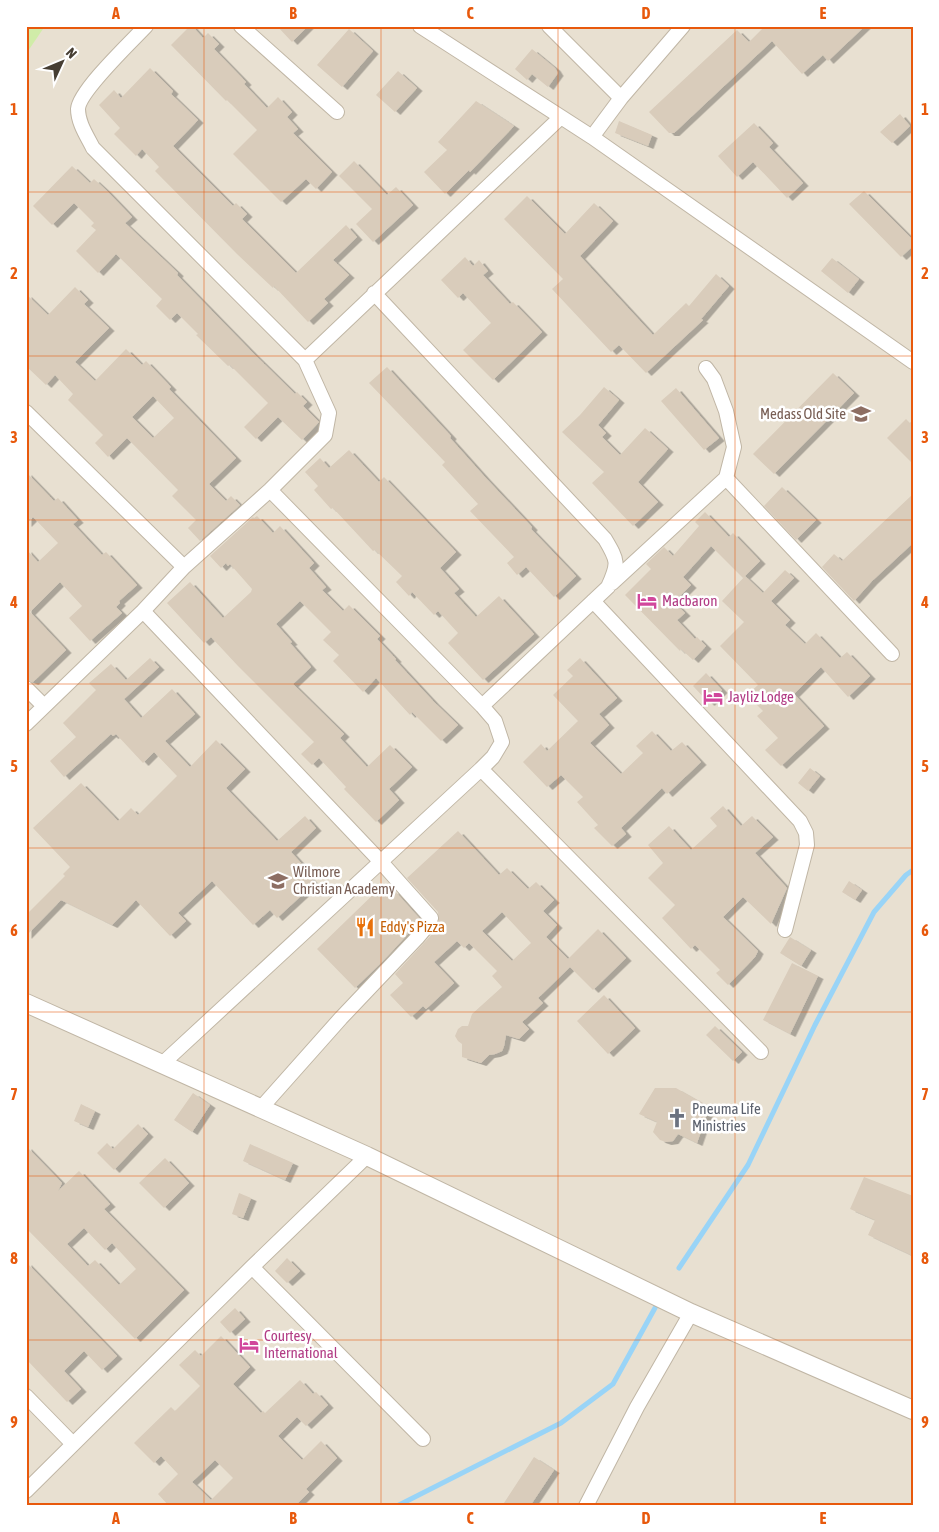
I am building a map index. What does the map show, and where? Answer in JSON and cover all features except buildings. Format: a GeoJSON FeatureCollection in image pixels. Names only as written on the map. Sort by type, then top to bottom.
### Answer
{"type":"FeatureCollection","features":[{"type":"Feature","properties":{"kind":"street"},"geometry":{"type":"LineString","coordinates":[[26,724],[143,611],[184,567],[270,490],[325,435],[329,413],[305,360],[94,148],[80,123],[78,107],[84,92],[146,26]]}},
{"type":"Feature","properties":{"kind":"street"},"geometry":{"type":"LineString","coordinates":[[242,26],[337,112]]}},
{"type":"Feature","properties":{"kind":"street"},"geometry":{"type":"LineString","coordinates":[[420,26],[592,137],[913,362]]}},
{"type":"Feature","properties":{"kind":"street"},"geometry":{"type":"LineString","coordinates":[[549,26],[621,98]]}},
{"type":"Feature","properties":{"kind":"street"},"geometry":{"type":"LineString","coordinates":[[592,137],[621,98],[683,26]]}},
{"type":"Feature","properties":{"kind":"street"},"geometry":{"type":"LineString","coordinates":[[305,360],[561,117]]}},
{"type":"Feature","properties":{"kind":"street"},"geometry":{"type":"LineString","coordinates":[[374,293],[605,539],[615,556],[616,570],[608,587]]}},
{"type":"Feature","properties":{"kind":"street"},"geometry":{"type":"LineString","coordinates":[[482,706],[726,478],[734,447],[726,410],[714,379],[706,368]]}},
{"type":"Feature","properties":{"kind":"street"},"geometry":{"type":"LineString","coordinates":[[26,412],[184,567]]}},
{"type":"Feature","properties":{"kind":"street"},"geometry":{"type":"LineString","coordinates":[[726,478],[892,654]]}},
{"type":"Feature","properties":{"kind":"street"},"geometry":{"type":"LineString","coordinates":[[162,1064],[481,769],[493,757],[502,742],[495,721],[482,706],[270,490]]}},
{"type":"Feature","properties":{"kind":"street"},"geometry":{"type":"LineString","coordinates":[[593,601],[800,821],[806,833],[807,845],[785,930]]}},
{"type":"Feature","properties":{"kind":"street"},"geometry":{"type":"LineString","coordinates":[[143,611],[381,862],[431,918],[428,925],[341,1018],[261,1108]]}},
{"type":"Feature","properties":{"kind":"street"},"geometry":{"type":"LineString","coordinates":[[26,688],[44,706]]}},
{"type":"Feature","properties":{"kind":"street"},"geometry":{"type":"LineString","coordinates":[[481,769],[761,1052]]}},
{"type":"Feature","properties":{"kind":"street"},"geometry":{"type":"LineString","coordinates":[[26,1003],[367,1156],[691,1313],[913,1410]]}},
{"type":"Feature","properties":{"kind":"street"},"geometry":{"type":"LineString","coordinates":[[26,1491],[367,1156]]}},
{"type":"Feature","properties":{"kind":"street"},"geometry":{"type":"LineString","coordinates":[[252,1267],[423,1439]]}},
{"type":"Feature","properties":{"kind":"street"},"geometry":{"type":"LineString","coordinates":[[586,1506],[637,1407],[691,1313]]}},
{"type":"Feature","properties":{"kind":"street"},"geometry":{"type":"LineString","coordinates":[[26,1396],[73,1444]]}},
{"type":"Feature","properties":{"kind":"shaded area"},"geometry":{"type":"Polygon","coordinates":[[[26,26],[913,26],[913,1506],[26,1506],[26,26]]]}},
{"type":"Feature","properties":{"kind":"green space"},"geometry":{"type":"Polygon","coordinates":[[[26,26],[45,26],[26,54],[26,26]]]}},
{"type":"Feature","properties":{"kind":"waterway"},"geometry":{"type":"LineString","coordinates":[[679,1268],[748,1165],[815,1025],[874,912],[906,875],[913,870]]}},
{"type":"Feature","properties":{"kind":"waterway"},"geometry":{"type":"LineString","coordinates":[[397,1506],[561,1423],[613,1384],[655,1308]]}},
{"type":"Feature","properties":{"kind":"place","name":"Medass Old Site"},"geometry":{"type":"Point","coordinates":[861,414]}},
{"type":"Feature","properties":{"kind":"place","name":"Macbaron"},"geometry":{"type":"Point","coordinates":[647,601]}},
{"type":"Feature","properties":{"kind":"place","name":"Jayliz Lodge"},"geometry":{"type":"Point","coordinates":[713,697]}},
{"type":"Feature","properties":{"kind":"place","name":"Wilmore Christian Academy"},"geometry":{"type":"Point","coordinates":[278,881]}},
{"type":"Feature","properties":{"kind":"place","name":"Eddy's Pizza"},"geometry":{"type":"Point","coordinates":[365,927]}},
{"type":"Feature","properties":{"kind":"place","name":"Pneuma Life Ministries"},"geometry":{"type":"Point","coordinates":[677,1118]}},
{"type":"Feature","properties":{"kind":"place","name":"Courtesy International"},"geometry":{"type":"Point","coordinates":[249,1345]}}]}
